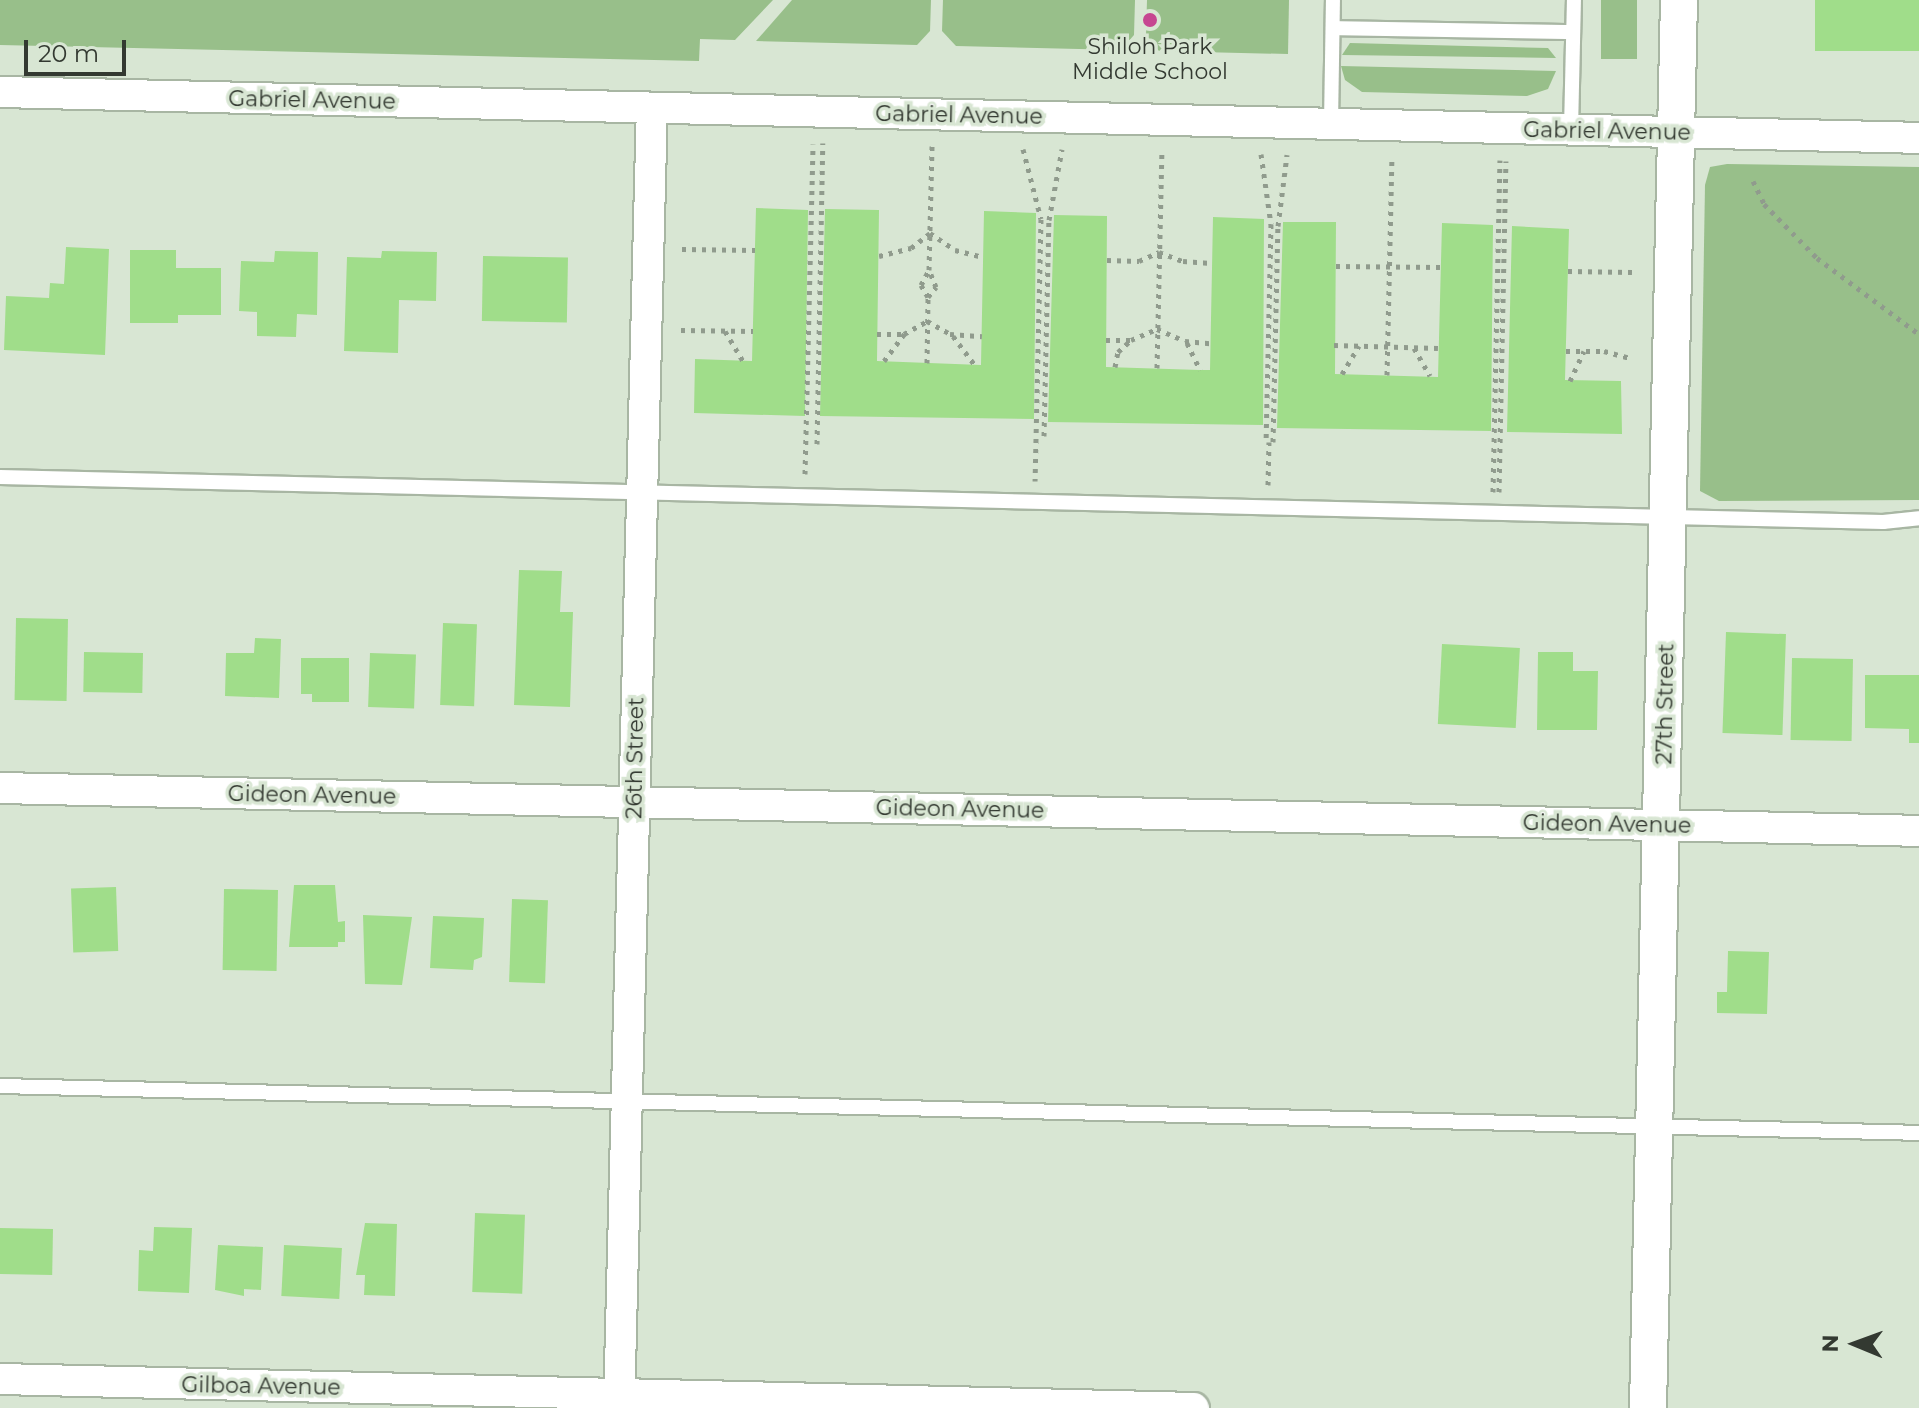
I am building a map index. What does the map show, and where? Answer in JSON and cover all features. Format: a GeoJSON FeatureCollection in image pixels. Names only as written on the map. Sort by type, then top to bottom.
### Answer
{"type":"FeatureCollection","features":[{"type":"Feature","properties":{"kind":"street","name":"27th Street"},"geometry":{"type":"LineString","coordinates":[[1648,1408],[1679,0]]}},
{"type":"Feature","properties":{"kind":"street","name":"Gabriel Avenue"},"geometry":{"type":"LineString","coordinates":[[0,92],[1919,138]]}},
{"type":"Feature","properties":{"kind":"street","name":"26th Street"},"geometry":{"type":"LineString","coordinates":[[619,1401],[652,108]]}},
{"type":"Feature","properties":{"kind":"street","name":"Gideon Avenue"},"geometry":{"type":"LineString","coordinates":[[0,788],[1919,831]]}},
{"type":"Feature","properties":{"kind":"street","name":"Gilboa Avenue"},"geometry":{"type":"LineString","coordinates":[[0,1379],[619,1401],[1194,1408]]}},
{"type":"Feature","properties":{"kind":"lane"},"geometry":{"type":"LineString","coordinates":[[1331,124],[1333,0]]}},
{"type":"Feature","properties":{"kind":"lane"},"geometry":{"type":"LineString","coordinates":[[1571,130],[1574,0]]}},
{"type":"Feature","properties":{"kind":"lane"},"geometry":{"type":"LineString","coordinates":[[1333,28],[1573,32]]}},
{"type":"Feature","properties":{"kind":"lane"},"geometry":{"type":"LineString","coordinates":[[0,477],[1670,517],[1919,518]]}},
{"type":"Feature","properties":{"kind":"lane"},"geometry":{"type":"LineString","coordinates":[[0,1086],[1919,1133]]}},
{"type":"Feature","properties":{"kind":"path"},"geometry":{"type":"LineString","coordinates":[[805,498],[813,143]]}},
{"type":"Feature","properties":{"kind":"path"},"geometry":{"type":"LineString","coordinates":[[817,444],[823,143]]}},
{"type":"Feature","properties":{"kind":"path"},"geometry":{"type":"LineString","coordinates":[[928,297],[936,287],[929,270],[932,146]]}},
{"type":"Feature","properties":{"kind":"path"},"geometry":{"type":"LineString","coordinates":[[1023,148],[1041,219],[1035,503]]}},
{"type":"Feature","properties":{"kind":"path"},"geometry":{"type":"LineString","coordinates":[[1044,436],[1049,220],[1062,149]]}},
{"type":"Feature","properties":{"kind":"path"},"geometry":{"type":"LineString","coordinates":[[1157,368],[1162,152]]}},
{"type":"Feature","properties":{"kind":"path"},"geometry":{"type":"LineString","coordinates":[[1261,154],[1271,224],[1268,507]]}},
{"type":"Feature","properties":{"kind":"path"},"geometry":{"type":"LineString","coordinates":[[1269,442],[1278,226],[1287,155]]}},
{"type":"Feature","properties":{"kind":"path"},"geometry":{"type":"LineString","coordinates":[[1387,375],[1392,157]]}},
{"type":"Feature","properties":{"kind":"path"},"geometry":{"type":"LineString","coordinates":[[1496,513],[1503,160]]}},
{"type":"Feature","properties":{"kind":"path"},"geometry":{"type":"LineString","coordinates":[[1753,181],[1764,204],[1817,258],[1919,334]]}},
{"type":"Feature","properties":{"kind":"path"},"geometry":{"type":"LineString","coordinates":[[879,256],[911,248],[930,233]]}},
{"type":"Feature","properties":{"kind":"path"},"geometry":{"type":"LineString","coordinates":[[930,233],[955,250],[983,257]]}},
{"type":"Feature","properties":{"kind":"path"},"geometry":{"type":"LineString","coordinates":[[682,249],[755,250]]}},
{"type":"Feature","properties":{"kind":"path"},"geometry":{"type":"LineString","coordinates":[[1107,260],[1139,261],[1159,252],[1183,261],[1211,263]]}},
{"type":"Feature","properties":{"kind":"path"},"geometry":{"type":"LineString","coordinates":[[1336,266],[1440,267]]}},
{"type":"Feature","properties":{"kind":"path"},"geometry":{"type":"LineString","coordinates":[[927,363],[928,297],[921,285],[929,270]]}},
{"type":"Feature","properties":{"kind":"path"},"geometry":{"type":"LineString","coordinates":[[1568,271],[1632,272]]}},
{"type":"Feature","properties":{"kind":"path"},"geometry":{"type":"LineString","coordinates":[[884,361],[904,334],[927,321]]}},
{"type":"Feature","properties":{"kind":"path"},"geometry":{"type":"LineString","coordinates":[[927,321],[952,334],[982,336]]}},
{"type":"Feature","properties":{"kind":"path"},"geometry":{"type":"LineString","coordinates":[[1115,367],[1118,352],[1131,340],[1157,329],[1185,341],[1210,343]]}},
{"type":"Feature","properties":{"kind":"path"},"geometry":{"type":"LineString","coordinates":[[681,330],[753,331]]}},
{"type":"Feature","properties":{"kind":"path"},"geometry":{"type":"LineString","coordinates":[[725,330],[743,361]]}},
{"type":"Feature","properties":{"kind":"path"},"geometry":{"type":"LineString","coordinates":[[877,334],[904,334]]}},
{"type":"Feature","properties":{"kind":"path"},"geometry":{"type":"LineString","coordinates":[[952,334],[974,364]]}},
{"type":"Feature","properties":{"kind":"path"},"geometry":{"type":"LineString","coordinates":[[1106,340],[1131,340]]}},
{"type":"Feature","properties":{"kind":"path"},"geometry":{"type":"LineString","coordinates":[[1185,341],[1200,370]]}},
{"type":"Feature","properties":{"kind":"path"},"geometry":{"type":"LineString","coordinates":[[1334,345],[1438,348]]}},
{"type":"Feature","properties":{"kind":"path"},"geometry":{"type":"LineString","coordinates":[[1342,374],[1359,346]]}},
{"type":"Feature","properties":{"kind":"path"},"geometry":{"type":"LineString","coordinates":[[1414,347],[1430,376]]}},
{"type":"Feature","properties":{"kind":"path"},"geometry":{"type":"LineString","coordinates":[[1570,381],[1584,350]]}},
{"type":"Feature","properties":{"kind":"path"},"geometry":{"type":"LineString","coordinates":[[1566,351],[1584,350],[1630,358]]}},
{"type":"Feature","properties":{"kind":"green space"},"geometry":{"type":"Polygon","coordinates":[[[0,0],[773,0],[735,40],[700,39],[699,61],[0,45],[0,0]]]}},
{"type":"Feature","properties":{"kind":"green space"},"geometry":{"type":"Polygon","coordinates":[[[792,0],[931,0],[930,31],[917,45],[756,41],[792,0]]]}},
{"type":"Feature","properties":{"kind":"green space"},"geometry":{"type":"Polygon","coordinates":[[[943,0],[1135,0],[1134,35],[1121,50],[956,46],[942,31],[943,0]]]}},
{"type":"Feature","properties":{"kind":"green space"},"geometry":{"type":"Polygon","coordinates":[[[1147,0],[1289,0],[1288,54],[1159,51],[1146,36],[1147,0]]]}},
{"type":"Feature","properties":{"kind":"green space"},"geometry":{"type":"Polygon","coordinates":[[[1601,0],[1637,0],[1637,59],[1601,59],[1601,0]]]}},
{"type":"Feature","properties":{"kind":"green space"},"geometry":{"type":"Polygon","coordinates":[[[1350,43],[1548,48],[1556,58],[1342,55],[1350,43]]]}},
{"type":"Feature","properties":{"kind":"green space"},"geometry":{"type":"Polygon","coordinates":[[[1341,66],[1556,71],[1548,89],[1527,96],[1362,92],[1345,80],[1341,66]]]}},
{"type":"Feature","properties":{"kind":"green space"},"geometry":{"type":"Polygon","coordinates":[[[1727,164],[1919,167],[1919,500],[1719,501],[1700,491],[1705,185],[1710,167],[1727,164]]]}},
{"type":"Feature","properties":{"kind":"building"},"geometry":{"type":"Polygon","coordinates":[[[1815,0],[1919,0],[1919,51],[1815,51],[1815,0]]]}},
{"type":"Feature","properties":{"kind":"building"},"geometry":{"type":"Polygon","coordinates":[[[756,208],[808,210],[805,416],[694,413],[695,359],[752,361],[756,208]]]}},
{"type":"Feature","properties":{"kind":"building"},"geometry":{"type":"Polygon","coordinates":[[[825,209],[879,210],[877,361],[981,365],[984,211],[1036,213],[1034,419],[820,416],[825,209]]]}},
{"type":"Feature","properties":{"kind":"building"},"geometry":{"type":"Polygon","coordinates":[[[1054,215],[1107,216],[1106,367],[1200,370],[1210,370],[1213,217],[1264,219],[1263,425],[1048,422],[1054,215]]]}},
{"type":"Feature","properties":{"kind":"building"},"geometry":{"type":"Polygon","coordinates":[[[1283,222],[1336,222],[1335,374],[1438,377],[1442,223],[1493,225],[1491,431],[1277,428],[1283,222]]]}},
{"type":"Feature","properties":{"kind":"building"},"geometry":{"type":"Polygon","coordinates":[[[1512,226],[1569,229],[1565,380],[1621,381],[1622,434],[1507,432],[1512,226]]]}},
{"type":"Feature","properties":{"kind":"building"},"geometry":{"type":"Polygon","coordinates":[[[66,247],[109,249],[105,355],[4,350],[6,296],[49,298],[50,283],[64,284],[66,247]]]}},
{"type":"Feature","properties":{"kind":"building"},"geometry":{"type":"Polygon","coordinates":[[[130,250],[176,250],[176,268],[221,268],[221,315],[178,315],[178,323],[130,323],[130,250]]]}},
{"type":"Feature","properties":{"kind":"building"},"geometry":{"type":"Polygon","coordinates":[[[275,251],[318,252],[317,315],[297,314],[296,337],[257,336],[257,312],[239,311],[241,261],[274,262],[275,251]]]}},
{"type":"Feature","properties":{"kind":"building"},"geometry":{"type":"Polygon","coordinates":[[[382,251],[437,252],[436,301],[399,300],[398,353],[344,351],[347,257],[381,258],[382,251]]]}},
{"type":"Feature","properties":{"kind":"building"},"geometry":{"type":"Polygon","coordinates":[[[483,256],[568,257],[567,322],[482,321],[483,256]]]}},
{"type":"Feature","properties":{"kind":"building"},"geometry":{"type":"Polygon","coordinates":[[[519,570],[562,571],[560,612],[573,612],[570,707],[514,705],[519,570]]]}},
{"type":"Feature","properties":{"kind":"building"},"geometry":{"type":"Polygon","coordinates":[[[16,618],[68,619],[67,701],[15,700],[16,618]]]}},
{"type":"Feature","properties":{"kind":"building"},"geometry":{"type":"Polygon","coordinates":[[[443,623],[477,624],[474,706],[440,705],[443,623]]]}},
{"type":"Feature","properties":{"kind":"building"},"geometry":{"type":"Polygon","coordinates":[[[1726,632],[1786,634],[1782,735],[1722,733],[1726,632]]]}},
{"type":"Feature","properties":{"kind":"building"},"geometry":{"type":"Polygon","coordinates":[[[255,638],[281,639],[279,698],[225,696],[226,653],[254,653],[255,638]]]}},
{"type":"Feature","properties":{"kind":"building"},"geometry":{"type":"Polygon","coordinates":[[[1442,644],[1520,648],[1516,728],[1438,724],[1442,644]]]}},
{"type":"Feature","properties":{"kind":"building"},"geometry":{"type":"Polygon","coordinates":[[[84,652],[143,653],[142,693],[83,692],[84,652]]]}},
{"type":"Feature","properties":{"kind":"building"},"geometry":{"type":"Polygon","coordinates":[[[1538,652],[1573,652],[1573,671],[1598,671],[1597,730],[1537,730],[1538,652]]]}},
{"type":"Feature","properties":{"kind":"building"},"geometry":{"type":"Polygon","coordinates":[[[370,653],[416,655],[414,709],[368,707],[370,653]]]}},
{"type":"Feature","properties":{"kind":"building"},"geometry":{"type":"Polygon","coordinates":[[[301,658],[349,658],[349,702],[312,702],[312,694],[301,694],[301,658]]]}},
{"type":"Feature","properties":{"kind":"building"},"geometry":{"type":"Polygon","coordinates":[[[1792,658],[1853,659],[1852,741],[1791,740],[1792,658]]]}},
{"type":"Feature","properties":{"kind":"building"},"geometry":{"type":"Polygon","coordinates":[[[1865,675],[1919,675],[1919,743],[1909,743],[1909,729],[1865,728],[1865,675]]]}},
{"type":"Feature","properties":{"kind":"building"},"geometry":{"type":"Polygon","coordinates":[[[294,885],[335,885],[338,922],[345,921],[345,942],[338,942],[338,947],[289,947],[294,885]]]}},
{"type":"Feature","properties":{"kind":"building"},"geometry":{"type":"Polygon","coordinates":[[[116,887],[118,951],[73,953],[71,889],[116,887]]]}},
{"type":"Feature","properties":{"kind":"building"},"geometry":{"type":"Polygon","coordinates":[[[224,889],[278,890],[277,971],[223,970],[224,889]]]}},
{"type":"Feature","properties":{"kind":"building"},"geometry":{"type":"Polygon","coordinates":[[[512,899],[548,900],[545,983],[509,982],[512,899]]]}},
{"type":"Feature","properties":{"kind":"building"},"geometry":{"type":"Polygon","coordinates":[[[363,915],[412,917],[402,985],[365,984],[363,915]]]}},
{"type":"Feature","properties":{"kind":"building"},"geometry":{"type":"Polygon","coordinates":[[[433,916],[484,918],[482,957],[474,960],[473,970],[430,968],[433,916]]]}},
{"type":"Feature","properties":{"kind":"building"},"geometry":{"type":"Polygon","coordinates":[[[1728,951],[1769,952],[1767,1014],[1717,1013],[1717,992],[1727,992],[1728,951]]]}},
{"type":"Feature","properties":{"kind":"building"},"geometry":{"type":"Polygon","coordinates":[[[475,1213],[525,1215],[522,1294],[472,1292],[475,1213]]]}},
{"type":"Feature","properties":{"kind":"building"},"geometry":{"type":"Polygon","coordinates":[[[365,1223],[397,1224],[395,1296],[364,1295],[365,1275],[356,1275],[365,1223]]]}},
{"type":"Feature","properties":{"kind":"building"},"geometry":{"type":"Polygon","coordinates":[[[154,1227],[192,1228],[189,1293],[138,1291],[139,1250],[153,1251],[154,1227]]]}},
{"type":"Feature","properties":{"kind":"building"},"geometry":{"type":"Polygon","coordinates":[[[0,1228],[53,1229],[52,1275],[0,1274],[0,1228]]]}},
{"type":"Feature","properties":{"kind":"building"},"geometry":{"type":"Polygon","coordinates":[[[218,1245],[263,1247],[261,1290],[244,1289],[244,1296],[215,1290],[218,1245]]]}},
{"type":"Feature","properties":{"kind":"building"},"geometry":{"type":"Polygon","coordinates":[[[284,1245],[342,1248],[339,1299],[281,1296],[284,1245]]]}},
{"type":"Feature","properties":{"kind":"place","name":"Shiloh Park Middle School"},"geometry":{"type":"Point","coordinates":[1150,20]}}]}
